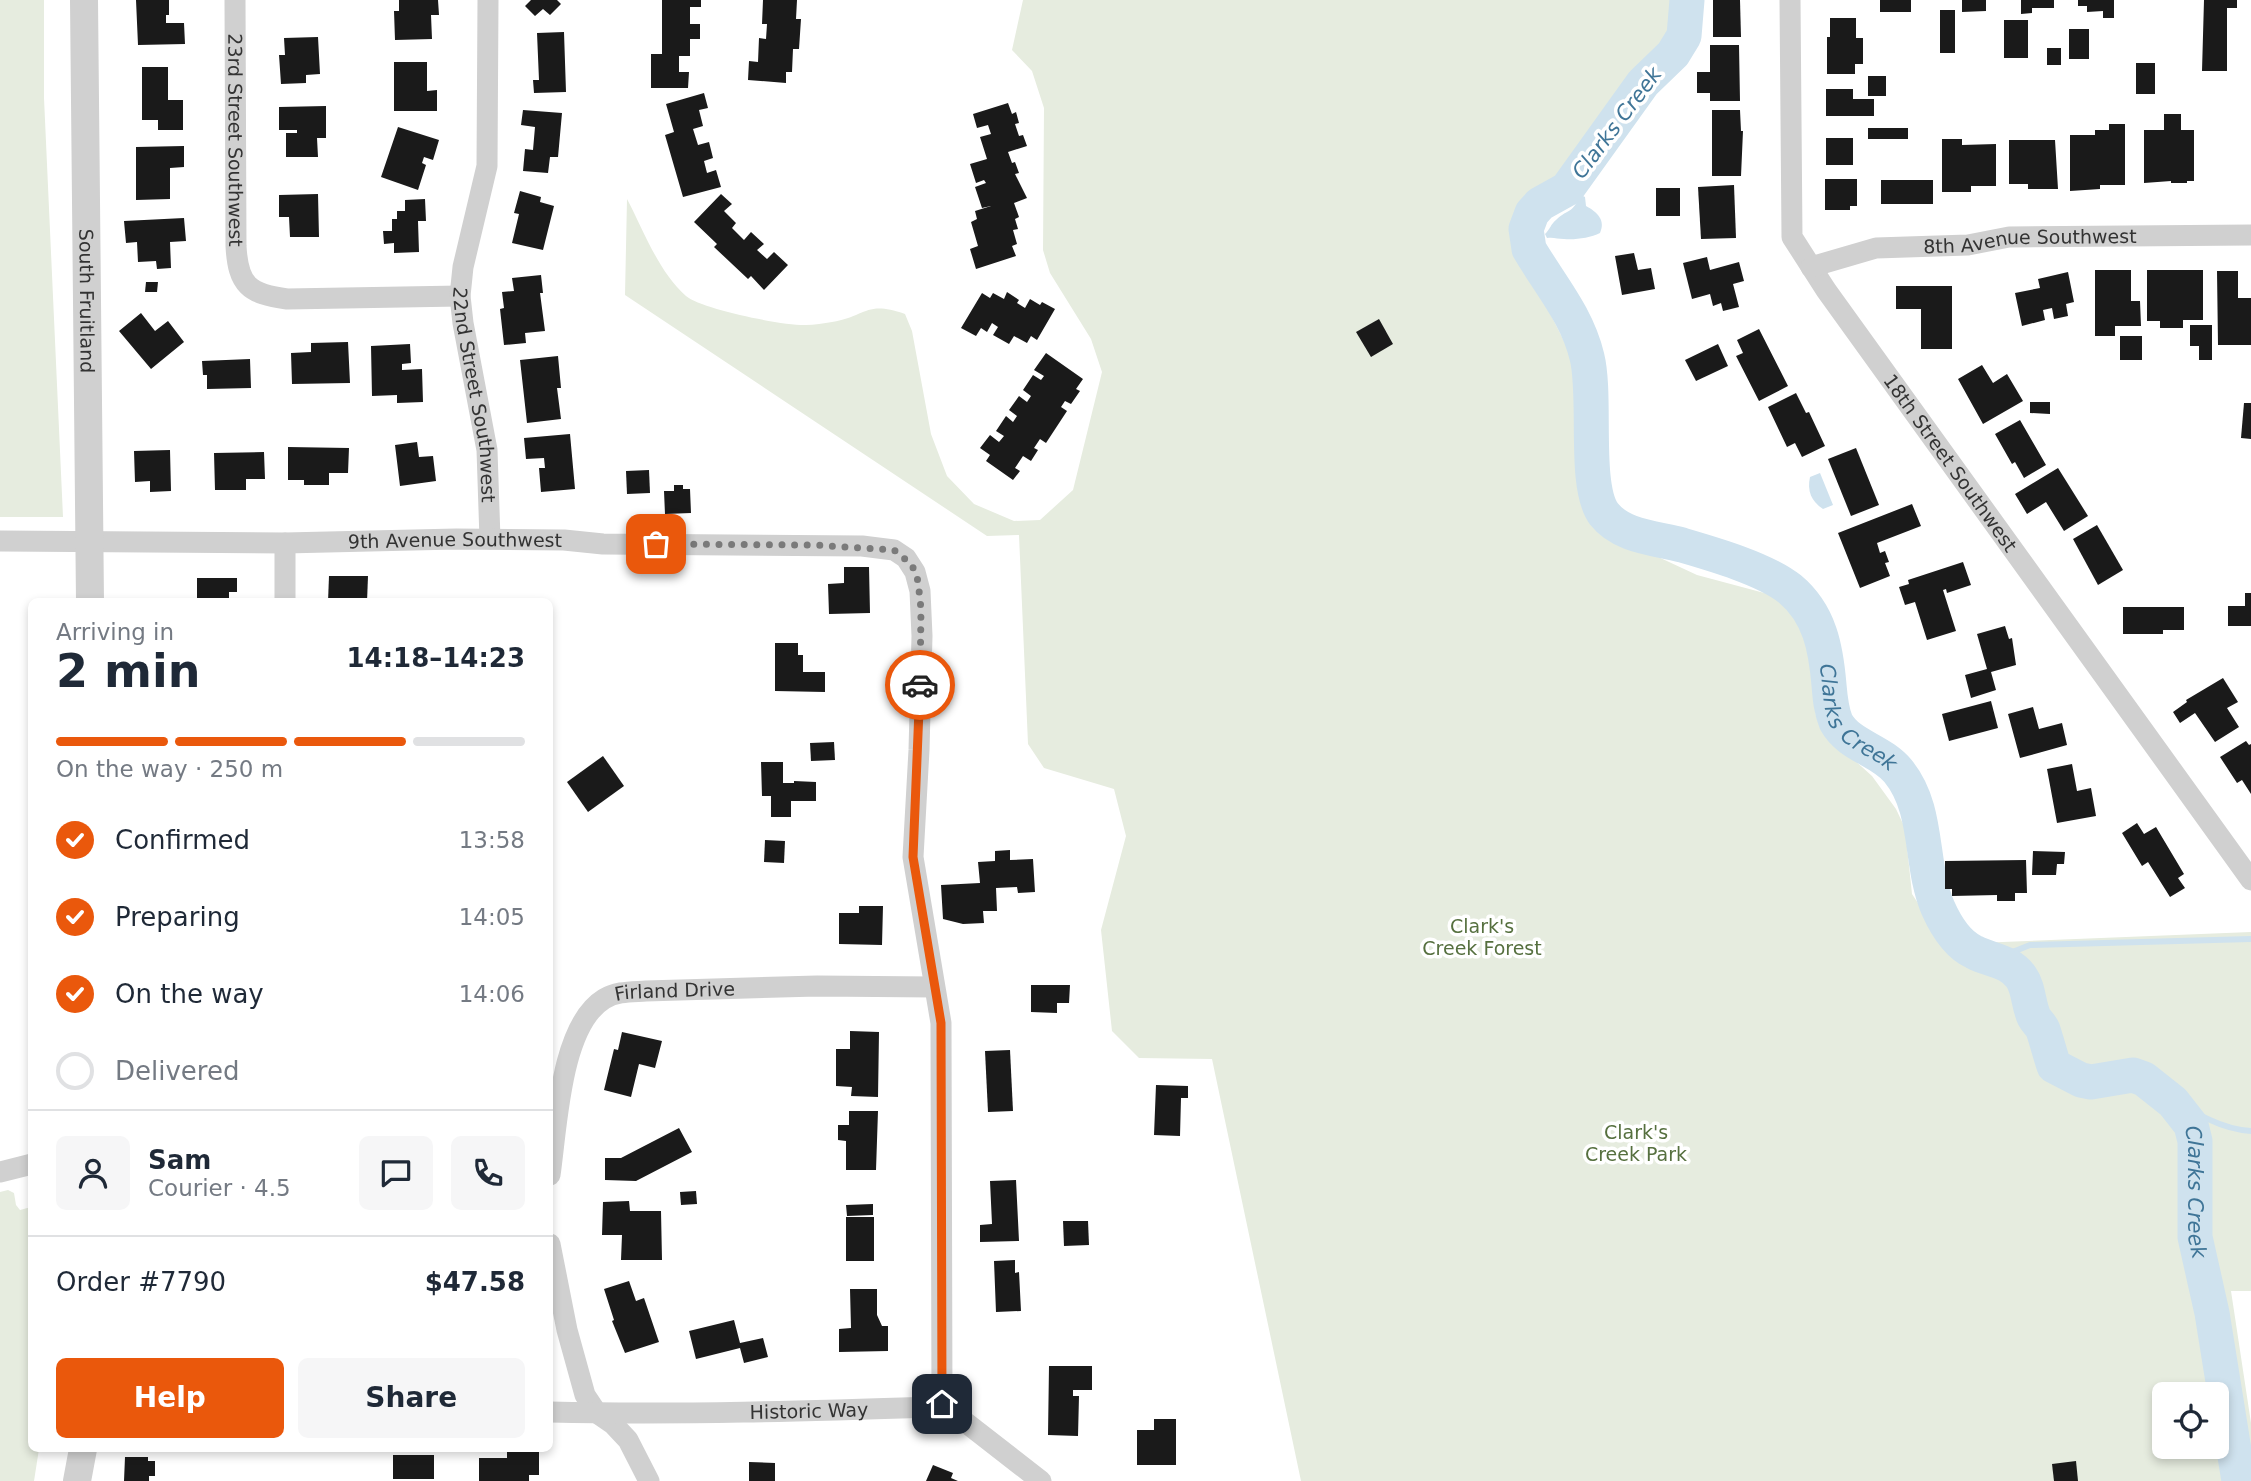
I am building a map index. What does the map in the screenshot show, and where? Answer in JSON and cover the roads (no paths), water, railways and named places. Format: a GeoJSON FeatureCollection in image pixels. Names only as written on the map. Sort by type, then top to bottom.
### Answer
{"type":"FeatureCollection","features":[{"type":"Feature","properties":{"kind":"street","name":"South Fruitland"},"geometry":{"type":"LineString","coordinates":[[84,0],[90,598]]}},
{"type":"Feature","properties":{"kind":"street","name":"23rd Street Southwest"},"geometry":{"type":"LineString","coordinates":[[235,0],[236,246],[242,279],[257,293],[287,299],[460,296]]}},
{"type":"Feature","properties":{"kind":"street","name":"22nd Street Southwest"},"geometry":{"type":"LineString","coordinates":[[488,0],[487,166],[463,267],[460,296],[486,450],[490,539]]}},
{"type":"Feature","properties":{"kind":"street","name":"18th Street Southwest"},"geometry":{"type":"LineString","coordinates":[[1790,0],[1792,237],[2251,880]]}},
{"type":"Feature","properties":{"kind":"street","name":"8th Avenue Southwest"},"geometry":{"type":"LineString","coordinates":[[1811,267],[1876,248],[1968,245],[2008,237],[2251,235]]}},
{"type":"Feature","properties":{"kind":"street","name":"9th Avenue Southwest"},"geometry":{"type":"LineString","coordinates":[[0,541],[285,543],[490,539],[564,540],[603,544],[862,546],[894,550],[906,558],[918,581],[921,609],[914,873],[934,986]]}},
{"type":"Feature","properties":{"kind":"street"},"geometry":{"type":"LineString","coordinates":[[285,543],[285,598]]}},
{"type":"Feature","properties":{"kind":"street"},"geometry":{"type":"LineString","coordinates":[[934,986],[941,1023],[942,1075],[942,1404],[1041,1481]]}},
{"type":"Feature","properties":{"kind":"street","name":"Firland Drive"},"geometry":{"type":"LineString","coordinates":[[553,1155],[568,1057],[582,1023],[604,999],[619,993],[646,991],[934,986]]}},
{"type":"Feature","properties":{"kind":"street"},"geometry":{"type":"LineString","coordinates":[[0,1172],[28,1165]]}},
{"type":"Feature","properties":{"kind":"street"},"geometry":{"type":"LineString","coordinates":[[553,1270],[585,1395],[597,1413],[628,1440],[649,1481]]}},
{"type":"Feature","properties":{"kind":"street","name":"Historic Way"},"geometry":{"type":"LineString","coordinates":[[553,1412],[923,1408],[942,1404]]}},
{"type":"Feature","properties":{"kind":"street"},"geometry":{"type":"LineString","coordinates":[[77,1481],[82,1452]]}},
{"type":"Feature","properties":{"kind":"water"},"geometry":{"type":"Polygon","coordinates":[[[1581,195],[1585,197],[1586,206],[1601,220],[1600,233],[1578,239],[1547,238],[1545,234],[1553,223],[1572,209],[1581,195]]]}},
{"type":"Feature","properties":{"kind":"water"},"geometry":{"type":"Polygon","coordinates":[[[1820,473],[1833,505],[1823,509],[1815,503],[1809,487],[1810,477],[1820,473]]]}},
{"type":"Feature","properties":{"kind":"waterway","name":"Clarks Creek"},"geometry":{"type":"LineString","coordinates":[[1687,0],[1684,36],[1673,54],[1643,83],[1567,189],[1540,204],[1532,213],[1526,229],[1529,249],[1577,327],[1587,357],[1591,394],[1592,463],[1598,501],[1604,514],[1620,528],[1753,569],[1790,589],[1800,599],[1820,633],[1836,722],[1849,737],[1891,764],[1908,786],[1920,820],[1932,891],[1941,915],[1953,934],[1968,949],[2011,967],[2021,977],[2034,1017],[2043,1030],[2054,1066],[2081,1080],[2091,1082],[2133,1075],[2144,1079],[2173,1102],[2191,1125],[2195,1141],[2195,1237],[2212,1313],[2239,1481]]}},
{"type":"Feature","properties":{"kind":"waterway"},"geometry":{"type":"LineString","coordinates":[[1995,959],[2030,945],[2251,939]]}},
{"type":"Feature","properties":{"kind":"waterway"},"geometry":{"type":"LineString","coordinates":[[2154,1087],[2213,1121],[2251,1131]]}},
{"type":"Feature","properties":{"kind":"park label","name":"Clark's Creek Forest"},"geometry":{"type":"Point","coordinates":[1482,937]}},
{"type":"Feature","properties":{"kind":"park label","name":"Clark's Creek Park"},"geometry":{"type":"Point","coordinates":[1636,1143]}}]}
